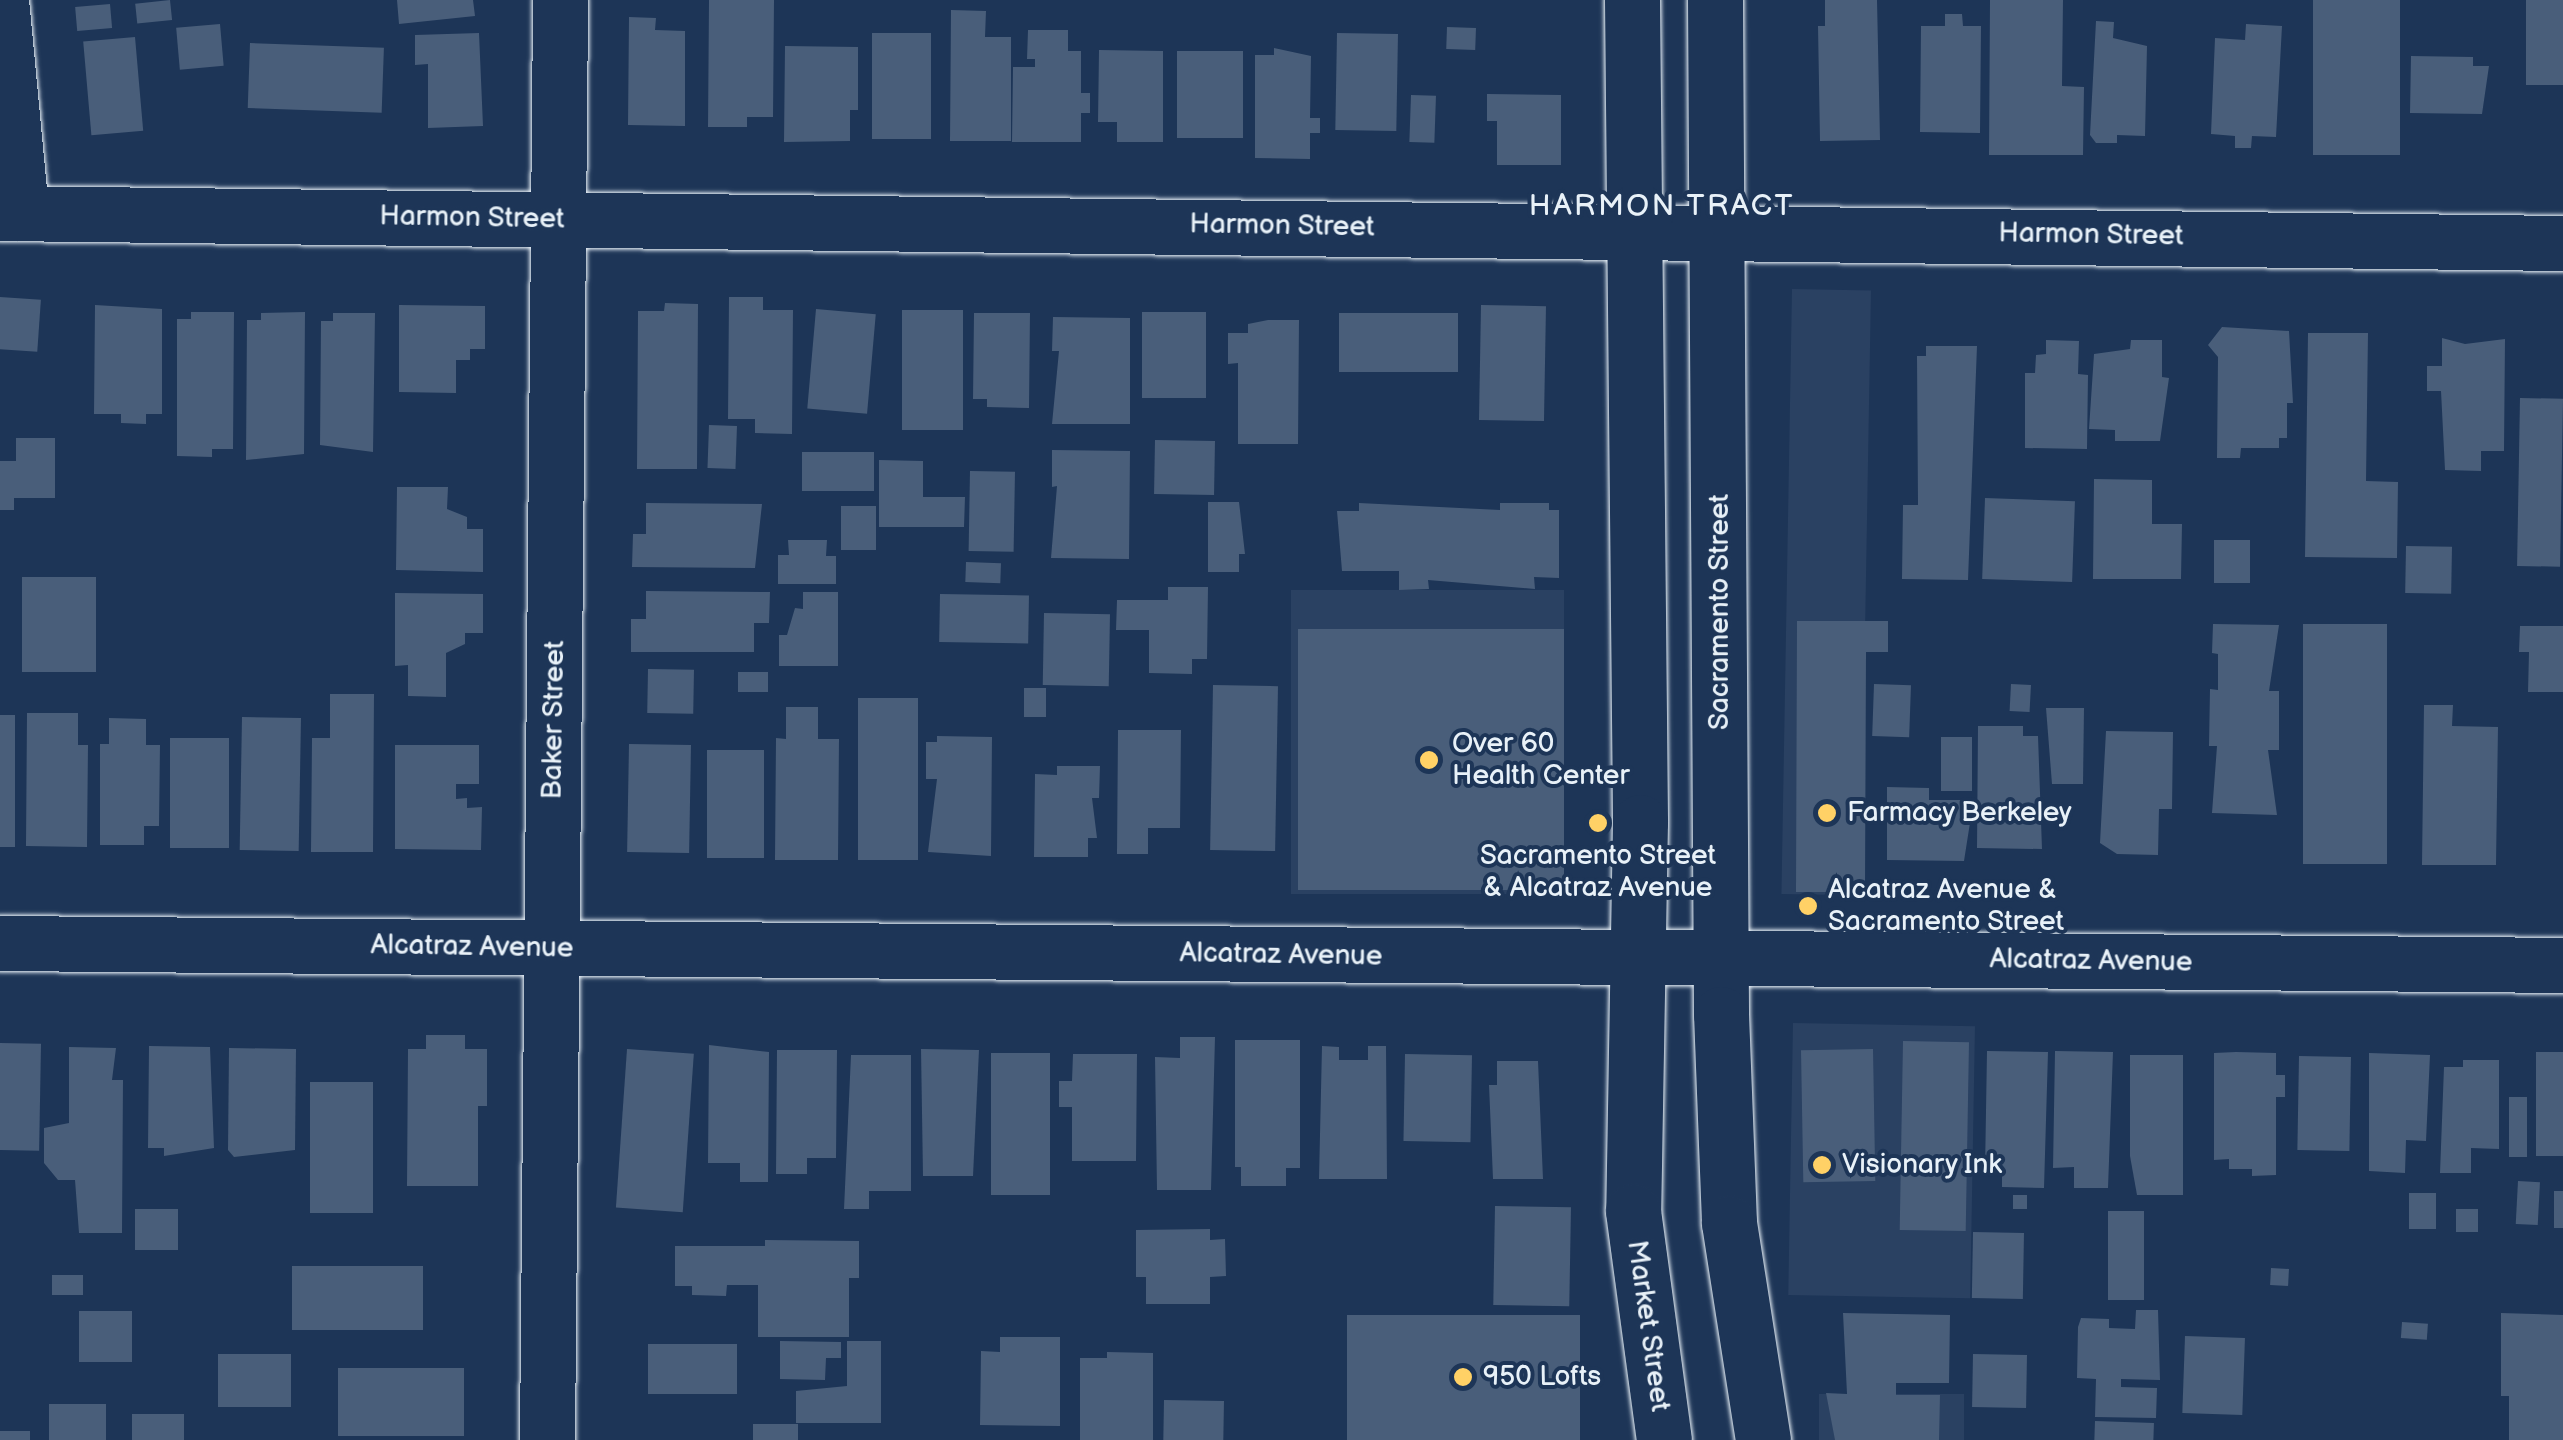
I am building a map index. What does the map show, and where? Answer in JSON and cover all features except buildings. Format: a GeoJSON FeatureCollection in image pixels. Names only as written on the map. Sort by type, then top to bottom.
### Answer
{"type":"FeatureCollection","features":[{"type":"Feature","properties":{"kind":"street"},"geometry":{"type":"LineString","coordinates":[[1,0],[11,213]]}},
{"type":"Feature","properties":{"kind":"street","name":"Baker Street"},"geometry":{"type":"LineString","coordinates":[[546,1440],[560,0]]}},
{"type":"Feature","properties":{"kind":"street"},"geometry":{"type":"LineString","coordinates":[[1632,0],[1639,958]]}},
{"type":"Feature","properties":{"kind":"street","name":"Sacramento Street"},"geometry":{"type":"LineString","coordinates":[[1715,0],[1721,958],[1729,1223],[1763,1440]]}},
{"type":"Feature","properties":{"kind":"street","name":"Harmon Street"},"geometry":{"type":"LineString","coordinates":[[11,213],[1717,230],[2563,243]]}},
{"type":"Feature","properties":{"kind":"street","name":"Alcatraz Avenue"},"geometry":{"type":"LineString","coordinates":[[0,943],[2563,966]]}},
{"type":"Feature","properties":{"kind":"street","name":"Market Street"},"geometry":{"type":"LineString","coordinates":[[1639,958],[1633,1211],[1664,1440]]}},
{"type":"Feature","properties":{"kind":"shaded area"},"geometry":{"type":"Polygon","coordinates":[[[1792,289],[1871,290],[1860,895],[1781,894],[1792,289]]]}},
{"type":"Feature","properties":{"kind":"shaded area"},"geometry":{"type":"Polygon","coordinates":[[[1291,590],[1564,590],[1564,894],[1291,894],[1291,590]]]}},
{"type":"Feature","properties":{"kind":"shaded area"},"geometry":{"type":"Polygon","coordinates":[[[1793,1023],[1975,1026],[1970,1298],[1788,1295],[1793,1023]]]}},
{"type":"Feature","properties":{"kind":"shaded area"},"geometry":{"type":"Polygon","coordinates":[[[1819,1394],[1964,1394],[1964,1440],[1819,1440],[1819,1394]]]}},
{"type":"Feature","properties":{"kind":"place","name":"Over 60 Health Center"},"geometry":{"type":"Point","coordinates":[1429,760]}},
{"type":"Feature","properties":{"kind":"place","name":"Farmacy Berkeley"},"geometry":{"type":"Point","coordinates":[1827,813]}},
{"type":"Feature","properties":{"kind":"place","name":"Sacramento Street & Alcatraz Avenue"},"geometry":{"type":"Point","coordinates":[1598,823]}},
{"type":"Feature","properties":{"kind":"place","name":"Alcatraz Avenue & Sacramento Street"},"geometry":{"type":"Point","coordinates":[1808,906]}},
{"type":"Feature","properties":{"kind":"place","name":"Visionary Ink"},"geometry":{"type":"Point","coordinates":[1822,1165]}},
{"type":"Feature","properties":{"kind":"place","name":"950 Lofts"},"geometry":{"type":"Point","coordinates":[1463,1377]}},
{"type":"Feature","properties":{"kind":"district","name":"HARMON TRACT"},"geometry":{"type":"Point","coordinates":[1662,206]}}]}
